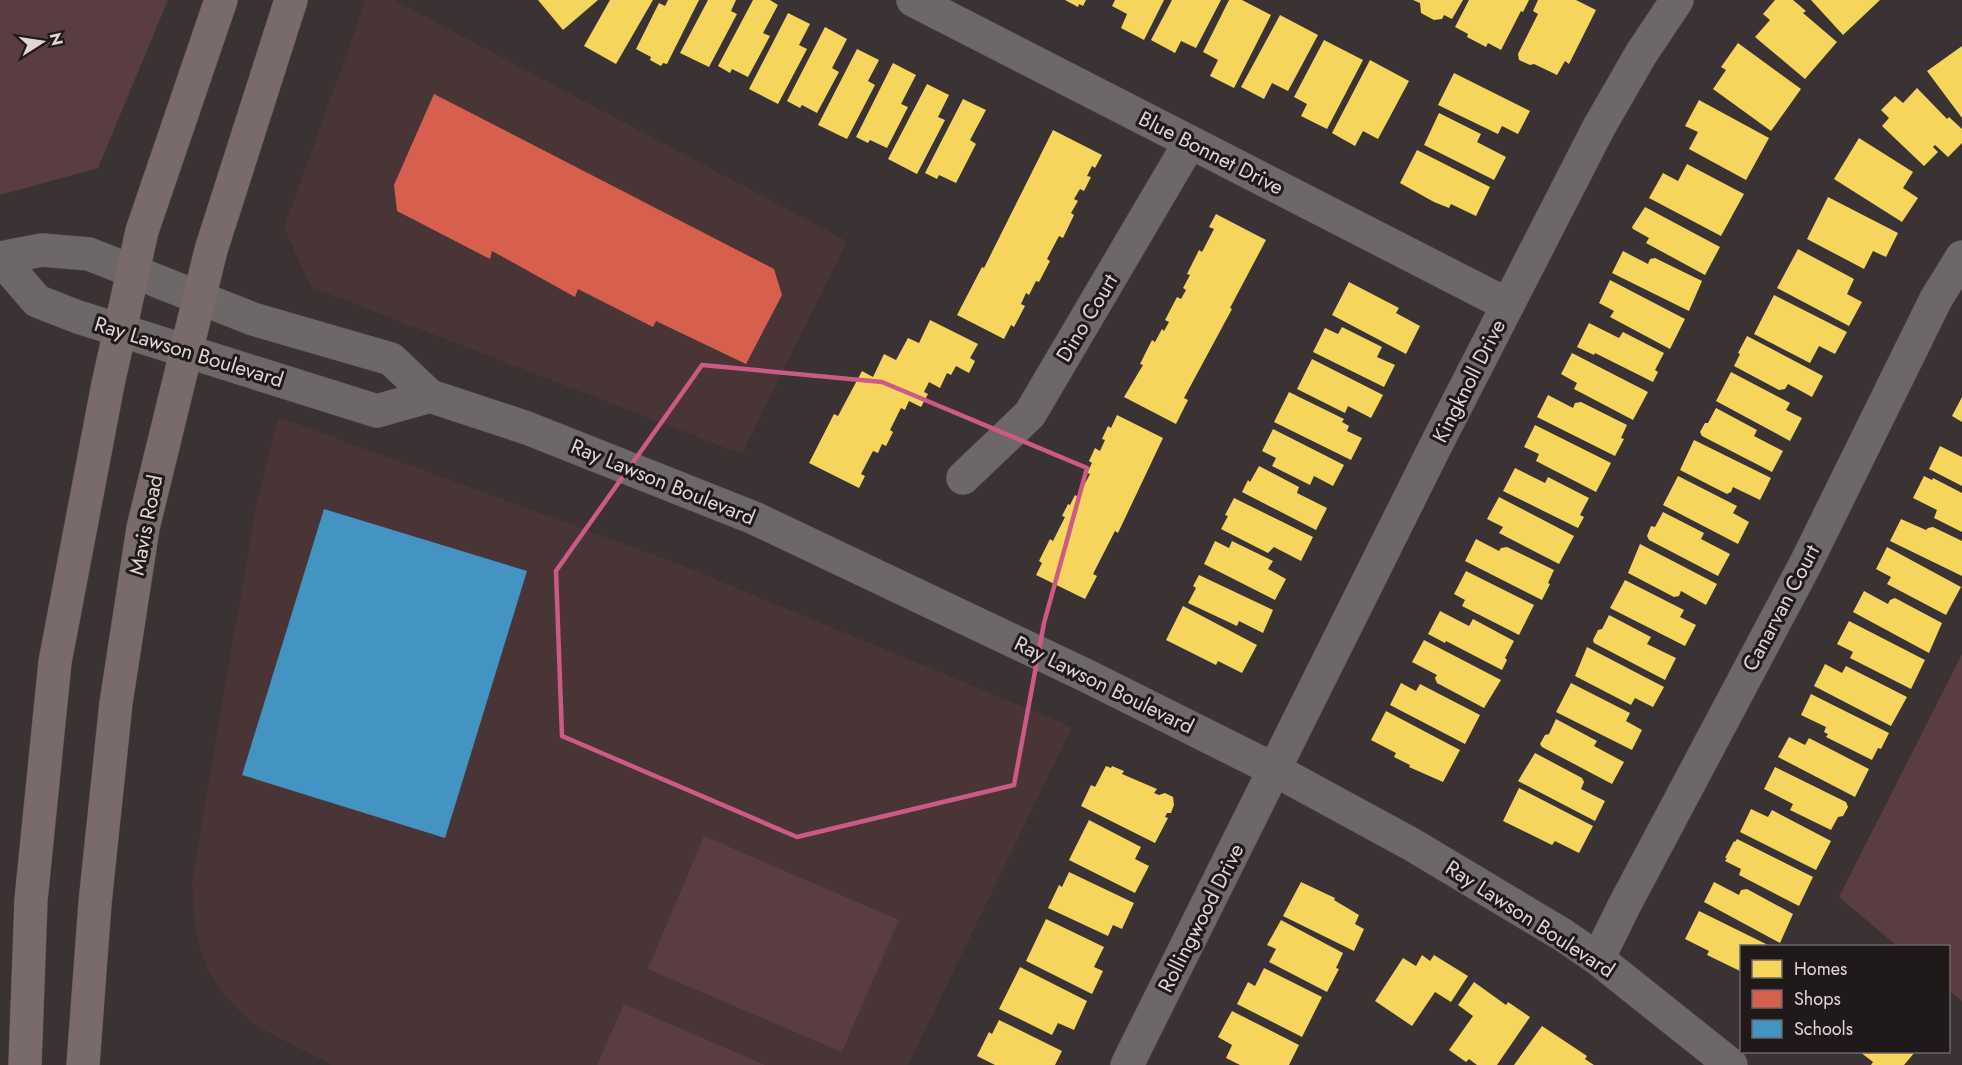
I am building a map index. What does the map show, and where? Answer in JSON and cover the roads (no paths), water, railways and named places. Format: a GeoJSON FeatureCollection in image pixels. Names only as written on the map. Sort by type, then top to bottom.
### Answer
{"type":"FeatureCollection","features":[{"type":"Feature","properties":{"kind":"main road"},"geometry":{"type":"LineString","coordinates":[[25,1065],[31,900],[55,662],[120,330],[142,231],[221,0]]}},
{"type":"Feature","properties":{"kind":"main road","name":"Mavis Road"},"geometry":{"type":"LineString","coordinates":[[83,1065],[95,903],[118,692],[142,528],[211,250],[291,0]]}},
{"type":"Feature","properties":{"kind":"street","name":"Blue Bonnet Drive"},"geometry":{"type":"LineString","coordinates":[[913,0],[1508,305]]}},
{"type":"Feature","properties":{"kind":"street","name":"Kingknoll Drive"},"geometry":{"type":"LineString","coordinates":[[1275,770],[1436,445],[1599,127],[1641,54],[1677,0]]}},
{"type":"Feature","properties":{"kind":"street","name":"Dino Court"},"geometry":{"type":"LineString","coordinates":[[963,477],[1030,414],[1190,142]]}},
{"type":"Feature","properties":{"kind":"street","name":"Ray Lawson Boulevard"},"geometry":{"type":"LineString","coordinates":[[430,396],[377,411],[78,317],[37,301],[0,258],[42,250],[88,254],[253,319],[391,359],[430,396],[527,428],[754,518],[1085,675],[1275,770],[1411,844],[1563,935],[1598,959],[1731,1065]]}},
{"type":"Feature","properties":{"kind":"street","name":"Canarvan Court"},"geometry":{"type":"LineString","coordinates":[[1598,959],[1806,563],[1936,299],[1962,257]]}},
{"type":"Feature","properties":{"kind":"street","name":"Rollingwood Drive"},"geometry":{"type":"LineString","coordinates":[[1127,1065],[1275,770]]}}]}
